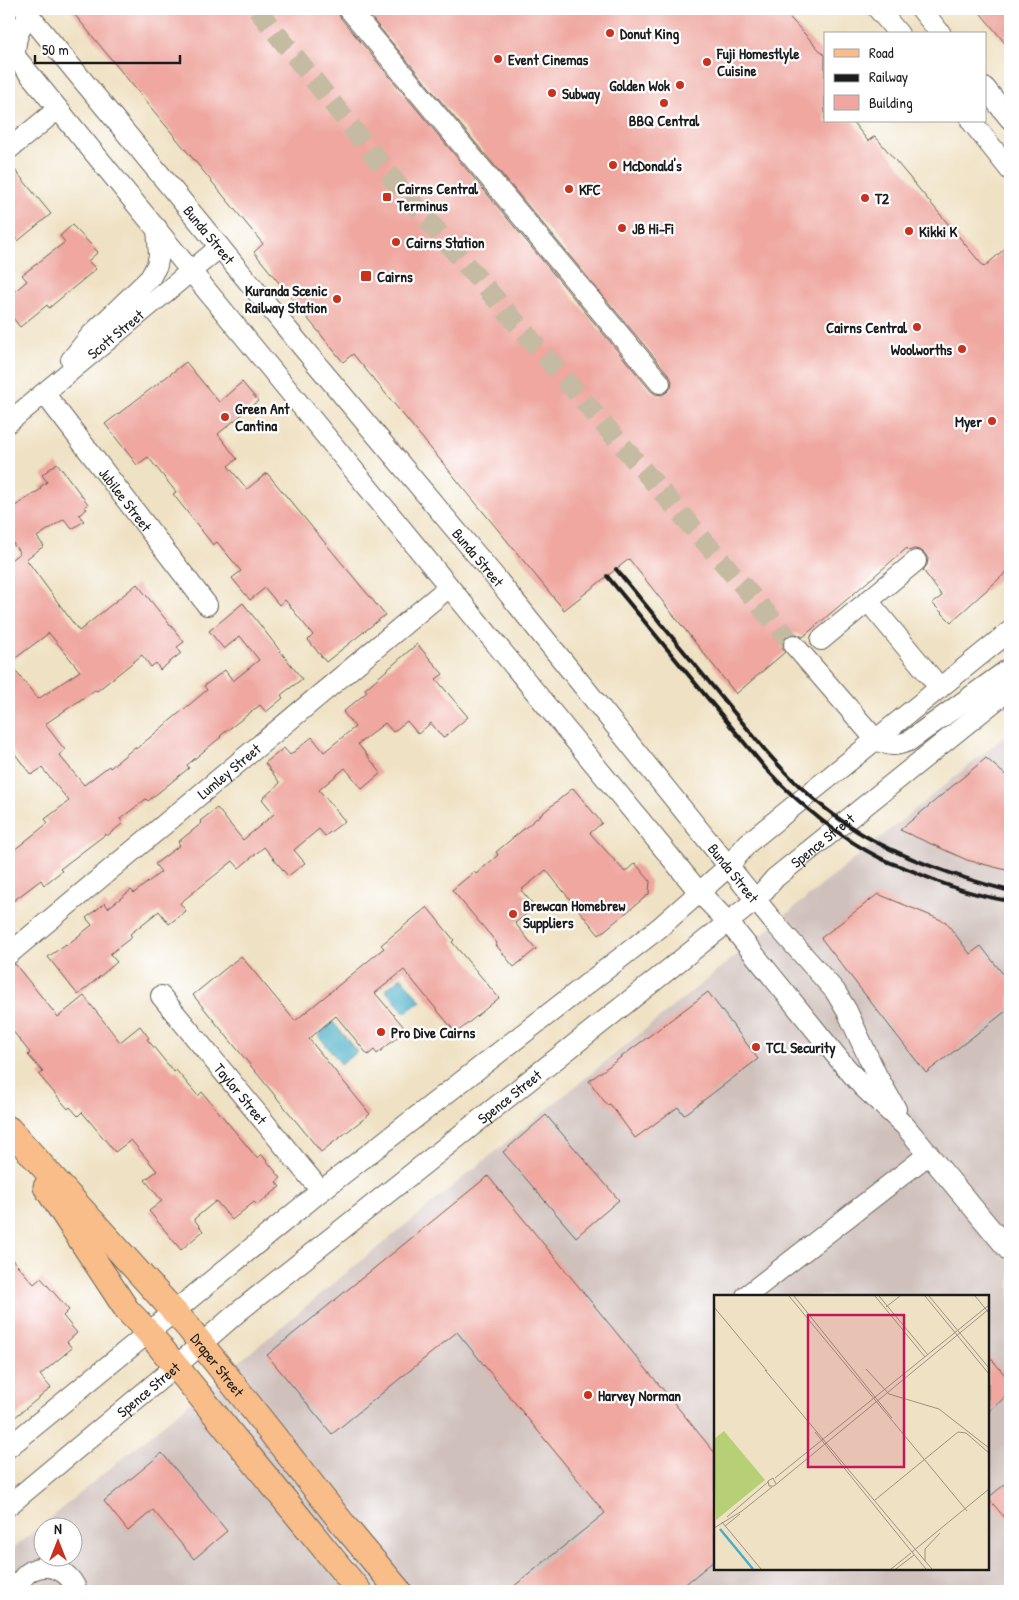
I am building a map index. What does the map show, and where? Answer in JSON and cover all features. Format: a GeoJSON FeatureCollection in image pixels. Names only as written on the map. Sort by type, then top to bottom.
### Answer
{"type":"FeatureCollection","features":[{"type":"Feature","properties":{"kind":"main road","name":"Draper Street"},"geometry":{"type":"LineString","coordinates":[[9,1129],[224,1370],[347,1529],[399,1591]]}},
{"type":"Feature","properties":{"kind":"main road","name":"Draper Street"},"geometry":{"type":"LineString","coordinates":[[24,1148],[49,1192],[126,1310],[148,1332],[359,1591]]}},
{"type":"Feature","properties":{"kind":"street"},"geometry":{"type":"LineString","coordinates":[[350,9],[660,383]]}},
{"type":"Feature","properties":{"kind":"street"},"geometry":{"type":"LineString","coordinates":[[878,9],[897,32]]}},
{"type":"Feature","properties":{"kind":"street"},"geometry":{"type":"LineString","coordinates":[[921,9],[939,32]]}},
{"type":"Feature","properties":{"kind":"street"},"geometry":{"type":"LineString","coordinates":[[12,53],[27,12]]}},
{"type":"Feature","properties":{"kind":"street","name":"Bunda Street"},"geometry":{"type":"LineString","coordinates":[[27,12],[491,572],[756,900],[835,991],[857,1031],[877,1076],[905,1126]]}},
{"type":"Feature","properties":{"kind":"street","name":"Bunda Street"},"geometry":{"type":"LineString","coordinates":[[12,53],[699,892],[728,922],[863,1087],[905,1126],[1010,1252]]}},
{"type":"Feature","properties":{"kind":"street"},"geometry":{"type":"LineString","coordinates":[[986,89],[1010,118]]}},
{"type":"Feature","properties":{"kind":"street"},"geometry":{"type":"LineString","coordinates":[[9,149],[58,109]]}},
{"type":"Feature","properties":{"kind":"street"},"geometry":{"type":"LineString","coordinates":[[972,122],[1010,170]]}},
{"type":"Feature","properties":{"kind":"street"},"geometry":{"type":"LineString","coordinates":[[47,390],[90,336],[150,278],[157,265],[159,255],[157,228]]}},
{"type":"Feature","properties":{"kind":"street","name":"Scott Street"},"geometry":{"type":"LineString","coordinates":[[9,422],[220,247]]}},
{"type":"Feature","properties":{"kind":"street","name":"Jubilee Street"},"geometry":{"type":"LineString","coordinates":[[47,390],[207,605]]}},
{"type":"Feature","properties":{"kind":"street"},"geometry":{"type":"LineString","coordinates":[[821,640],[916,561]]}},
{"type":"Feature","properties":{"kind":"street","name":"Lumley Street"},"geometry":{"type":"LineString","coordinates":[[9,954],[449,587]]}},
{"type":"Feature","properties":{"kind":"street"},"geometry":{"type":"LineString","coordinates":[[868,601],[940,688]]}},
{"type":"Feature","properties":{"kind":"street"},"geometry":{"type":"LineString","coordinates":[[12,1437],[174,1312],[321,1191],[659,928],[728,866],[748,843],[1010,631]]}},
{"type":"Feature","properties":{"kind":"street"},"geometry":{"type":"LineString","coordinates":[[794,645],[876,740],[888,746],[909,741],[1010,668]]}},
{"type":"Feature","properties":{"kind":"street","name":"Spence Street"},"geometry":{"type":"LineString","coordinates":[[9,1505],[238,1312],[756,900],[775,878],[1010,689]]}},
{"type":"Feature","properties":{"kind":"street","name":"Taylor Street"},"geometry":{"type":"LineString","coordinates":[[161,996],[321,1191]]}},
{"type":"Feature","properties":{"kind":"street"},"geometry":{"type":"LineString","coordinates":[[747,1295],[929,1154]]}},
{"type":"Feature","properties":{"kind":"street"},"geometry":{"type":"LineString","coordinates":[[16,1591],[21,1580],[29,1572],[39,1568],[50,1567],[68,1575],[77,1591]]}},
{"type":"Feature","properties":{"kind":"shaded area"},"geometry":{"type":"Polygon","coordinates":[[[1010,732],[1010,1591],[9,1591],[9,1552],[32,1533],[32,1568],[82,1568],[82,1518],[50,1518],[333,1284],[1010,732]]]}},
{"type":"Feature","properties":{"kind":"water"},"geometry":{"type":"Polygon","coordinates":[[[401,977],[421,1001],[405,1013],[385,990],[401,977]]]}},
{"type":"Feature","properties":{"kind":"water"},"geometry":{"type":"Polygon","coordinates":[[[333,1022],[357,1052],[341,1064],[318,1035],[333,1022]]]}},
{"type":"Feature","properties":{"kind":"building"},"geometry":{"type":"Polygon","coordinates":[[[70,9],[337,9],[340,17],[651,391],[662,395],[671,388],[672,381],[669,375],[364,9],[782,9],[824,55],[824,122],[853,122],[868,141],[875,136],[984,267],[1010,244],[1010,569],[951,622],[932,603],[942,596],[923,570],[927,565],[928,559],[920,550],[914,549],[909,551],[907,548],[803,637],[791,633],[787,636],[782,648],[785,652],[736,694],[629,559],[564,610],[353,354],[343,362],[254,252],[263,244],[70,9]]]}},
{"type":"Feature","properties":{"kind":"building"},"geometry":{"type":"Polygon","coordinates":[[[977,9],[1010,9],[1010,49],[977,9]]]}},
{"type":"Feature","properties":{"kind":"building"},"geometry":{"type":"Polygon","coordinates":[[[9,163],[51,214],[18,241],[9,230],[9,163]]]}},
{"type":"Feature","properties":{"kind":"building"},"geometry":{"type":"Polygon","coordinates":[[[72,225],[98,252],[88,261],[96,269],[49,308],[47,305],[20,327],[9,313],[9,296],[27,281],[22,275],[65,242],[60,236],[72,225]]]}},
{"type":"Feature","properties":{"kind":"building"},"geometry":{"type":"Polygon","coordinates":[[[186,362],[219,402],[242,382],[258,401],[218,434],[237,459],[228,466],[247,489],[267,473],[385,615],[326,662],[308,640],[313,635],[285,600],[279,605],[265,588],[250,600],[232,578],[241,571],[217,542],[213,545],[173,494],[176,492],[148,457],[137,465],[105,424],[186,362]]]}},
{"type":"Feature","properties":{"kind":"building"},"geometry":{"type":"Polygon","coordinates":[[[57,463],[88,504],[84,507],[87,509],[79,515],[84,521],[72,529],[64,519],[37,537],[44,546],[26,559],[79,631],[137,584],[184,642],[177,647],[181,653],[160,670],[156,663],[151,667],[142,655],[97,691],[95,690],[45,724],[65,750],[59,755],[84,785],[109,766],[110,768],[135,747],[136,749],[207,690],[204,686],[225,670],[233,681],[259,660],[240,636],[224,649],[209,631],[243,603],[302,679],[281,695],[283,698],[266,712],[260,705],[220,736],[187,765],[189,768],[148,801],[146,799],[120,819],[123,823],[60,869],[62,871],[44,885],[41,880],[9,904],[9,854],[48,823],[45,819],[69,801],[42,768],[31,775],[9,746],[9,663],[9,561],[20,553],[9,538],[9,510],[41,489],[40,487],[47,482],[42,475],[57,463]],[[49,633],[9,663],[38,699],[80,671],[49,633]]]}},
{"type":"Feature","properties":{"kind":"building"},"geometry":{"type":"Polygon","coordinates":[[[417,644],[443,674],[436,679],[468,717],[443,738],[431,723],[418,734],[407,721],[393,732],[385,723],[358,744],[381,773],[362,789],[345,768],[319,790],[345,821],[325,836],[319,829],[294,850],[305,863],[288,876],[264,847],[239,868],[233,861],[180,903],[186,911],[169,924],[159,911],[130,934],[132,937],[110,954],[117,962],[78,995],[48,957],[92,925],[86,918],[105,903],[108,908],[131,890],[134,893],[161,872],[155,864],[180,845],[178,842],[217,808],[243,840],[274,814],[262,799],[280,783],[265,763],[284,748],[290,755],[312,737],[324,752],[355,727],[343,712],[367,692],[365,689],[417,644]]]}},
{"type":"Feature","properties":{"kind":"building"},"geometry":{"type":"Polygon","coordinates":[[[986,758],[1010,779],[1010,871],[967,860],[900,830],[986,758]]]}},
{"type":"Feature","properties":{"kind":"building"},"geometry":{"type":"Polygon","coordinates":[[[573,788],[602,823],[590,833],[625,872],[635,863],[650,881],[649,894],[599,935],[546,870],[521,890],[535,907],[515,923],[536,949],[514,967],[496,945],[497,943],[452,890],[474,872],[476,874],[498,855],[496,852],[573,788]]]}},
{"type":"Feature","properties":{"kind":"building"},"geometry":{"type":"Polygon","coordinates":[[[878,894],[946,922],[970,954],[981,946],[1010,983],[1010,1008],[926,1073],[821,938],[878,894]]]}},
{"type":"Feature","properties":{"kind":"building"},"geometry":{"type":"Polygon","coordinates":[[[427,907],[454,940],[452,942],[499,998],[456,1033],[404,970],[375,993],[403,1026],[397,1031],[400,1035],[377,1054],[374,1050],[368,1055],[336,1016],[309,1039],[370,1114],[321,1152],[193,995],[241,956],[295,1021],[384,948],[381,945],[427,907]]]}},
{"type":"Feature","properties":{"kind":"building"},"geometry":{"type":"Polygon","coordinates":[[[15,964],[58,1017],[84,996],[120,1042],[140,1026],[149,1038],[147,1039],[174,1072],[176,1070],[198,1096],[202,1092],[257,1158],[261,1154],[281,1178],[276,1182],[280,1187],[257,1205],[254,1202],[232,1220],[216,1201],[194,1219],[203,1231],[181,1250],[149,1211],[162,1201],[145,1180],[157,1171],[131,1140],[115,1152],[82,1112],[78,1116],[70,1107],[68,1109],[39,1075],[43,1072],[28,1055],[30,1053],[9,1026],[9,966],[15,964]]]}},
{"type":"Feature","properties":{"kind":"building"},"geometry":{"type":"Polygon","coordinates":[[[708,992],[758,1059],[684,1115],[678,1107],[635,1138],[610,1104],[607,1105],[589,1081],[708,992]]]}},
{"type":"Feature","properties":{"kind":"building"},"geometry":{"type":"Polygon","coordinates":[[[546,1115],[619,1200],[576,1237],[503,1152],[546,1115]]]}},
{"type":"Feature","properties":{"kind":"building","name":"Harvey Norman"},"geometry":{"type":"Polygon","coordinates":[[[488,1176],[714,1452],[714,1561],[677,1591],[508,1591],[605,1513],[457,1332],[332,1434],[267,1355],[488,1176]]]}},
{"type":"Feature","properties":{"kind":"building"},"geometry":{"type":"Polygon","coordinates":[[[9,1256],[34,1284],[41,1278],[69,1310],[63,1316],[77,1333],[67,1342],[72,1348],[40,1375],[51,1388],[9,1422],[9,1256]]]}},
{"type":"Feature","properties":{"kind":"building"},"geometry":{"type":"Polygon","coordinates":[[[989,1356],[1010,1381],[1010,1393],[989,1411],[989,1356]]]}},
{"type":"Feature","properties":{"kind":"building"},"geometry":{"type":"Polygon","coordinates":[[[162,1453],[227,1531],[194,1559],[153,1510],[128,1531],[104,1501],[162,1453]]]}},
{"type":"Feature","properties":{"kind":"building"},"geometry":{"type":"Polygon","coordinates":[[[1010,1480],[1010,1524],[989,1499],[1010,1480]]]}},
{"type":"Feature","properties":{"kind":"tunnel"},"geometry":{"type":"LineString","coordinates":[[257,9],[400,188],[794,645]]}},
{"type":"Feature","properties":{"kind":"railway"},"geometry":{"type":"LineString","coordinates":[[616,569],[765,750],[819,804],[857,831],[892,850],[952,874],[1010,891]]}},
{"type":"Feature","properties":{"kind":"railway"},"geometry":{"type":"LineString","coordinates":[[607,576],[766,769],[819,818],[849,840],[889,862],[962,890],[1010,901]]}},
{"type":"Feature","properties":{"kind":"place","name":"Donut King"},"geometry":{"type":"Point","coordinates":[610,33]}},
{"type":"Feature","properties":{"kind":"place","name":"Event Cinemas"},"geometry":{"type":"Point","coordinates":[498,59]}},
{"type":"Feature","properties":{"kind":"place","name":"Fuji Homestlyle Cuisine"},"geometry":{"type":"Point","coordinates":[707,62]}},
{"type":"Feature","properties":{"kind":"place","name":"Golden Wok"},"geometry":{"type":"Point","coordinates":[680,85]}},
{"type":"Feature","properties":{"kind":"place","name":"Subway"},"geometry":{"type":"Point","coordinates":[552,93]}},
{"type":"Feature","properties":{"kind":"place","name":"BBQ Central"},"geometry":{"type":"Point","coordinates":[664,103]}},
{"type":"Feature","properties":{"kind":"place","name":"McDonald's"},"geometry":{"type":"Point","coordinates":[613,165]}},
{"type":"Feature","properties":{"kind":"place","name":"KFC"},"geometry":{"type":"Point","coordinates":[569,189]}},
{"type":"Feature","properties":{"kind":"place","name":"Cairns Central Terminus"},"geometry":{"type":"Point","coordinates":[387,197]}},
{"type":"Feature","properties":{"kind":"place","name":"T2"},"geometry":{"type":"Point","coordinates":[865,198]}},
{"type":"Feature","properties":{"kind":"place","name":"JB Hi-Fi"},"geometry":{"type":"Point","coordinates":[622,228]}},
{"type":"Feature","properties":{"kind":"place","name":"Kikki K"},"geometry":{"type":"Point","coordinates":[909,231]}},
{"type":"Feature","properties":{"kind":"place","name":"Cairns Station"},"geometry":{"type":"Point","coordinates":[396,242]}},
{"type":"Feature","properties":{"kind":"place","name":"Cairns"},"geometry":{"type":"Point","coordinates":[366,276]}},
{"type":"Feature","properties":{"kind":"place","name":"Kuranda Scenic Railway Station"},"geometry":{"type":"Point","coordinates":[337,299]}},
{"type":"Feature","properties":{"kind":"place","name":"Cairns Central"},"geometry":{"type":"Point","coordinates":[917,327]}},
{"type":"Feature","properties":{"kind":"place","name":"Woolworths"},"geometry":{"type":"Point","coordinates":[962,349]}},
{"type":"Feature","properties":{"kind":"place","name":"Green Ant Cantina"},"geometry":{"type":"Point","coordinates":[225,417]}},
{"type":"Feature","properties":{"kind":"place","name":"Myer"},"geometry":{"type":"Point","coordinates":[992,421]}},
{"type":"Feature","properties":{"kind":"place","name":"Brewcan Homebrew Suppliers"},"geometry":{"type":"Point","coordinates":[513,914]}},
{"type":"Feature","properties":{"kind":"place","name":"Pro Dive Cairns"},"geometry":{"type":"Point","coordinates":[381,1032]}},
{"type":"Feature","properties":{"kind":"place","name":"TCL Security"},"geometry":{"type":"Point","coordinates":[756,1047]}},
{"type":"Feature","properties":{"kind":"place","name":"Harvey Norman"},"geometry":{"type":"Point","coordinates":[588,1395]}}]}
